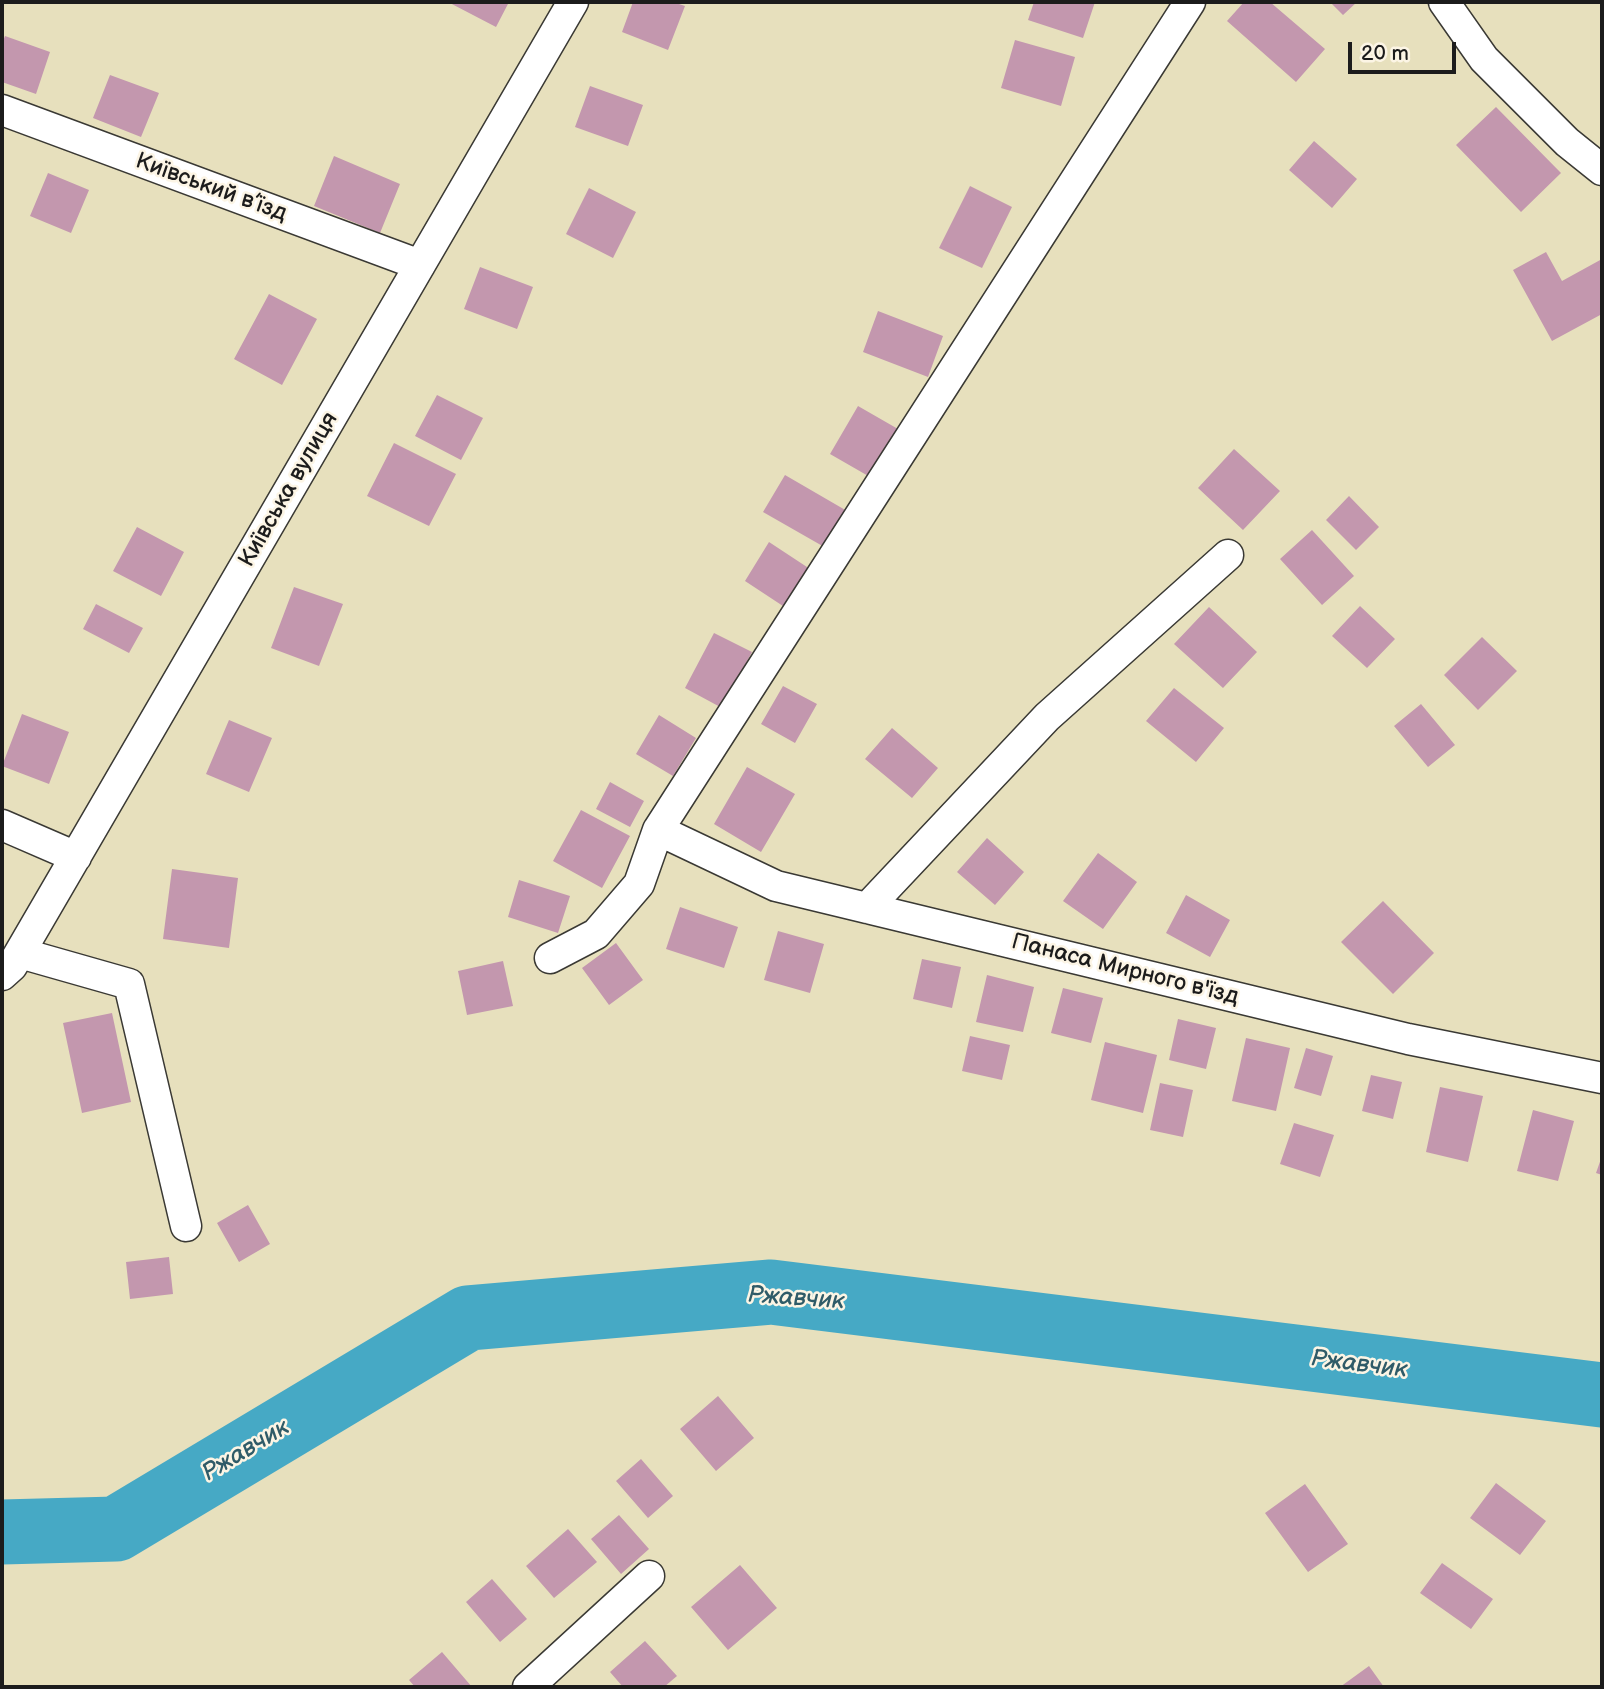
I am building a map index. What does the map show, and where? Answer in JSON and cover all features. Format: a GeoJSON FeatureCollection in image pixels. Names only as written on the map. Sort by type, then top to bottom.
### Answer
{"type":"FeatureCollection","features":[{"type":"Feature","properties":{"kind":"street","name":"Київська вулиця"},"geometry":{"type":"LineString","coordinates":[[11,964],[573,2]]}},
{"type":"Feature","properties":{"kind":"street"},"geometry":{"type":"LineString","coordinates":[[550,958],[596,934],[639,884],[658,830],[1190,2]]}},
{"type":"Feature","properties":{"kind":"street"},"geometry":{"type":"LineString","coordinates":[[1444,2],[1485,59],[1567,142],[1602,170]]}},
{"type":"Feature","properties":{"kind":"street","name":"Київський в’їзд"},"geometry":{"type":"LineString","coordinates":[[2,110],[420,265]]}},
{"type":"Feature","properties":{"kind":"street"},"geometry":{"type":"LineString","coordinates":[[867,908],[1048,717],[1228,555]]}},
{"type":"Feature","properties":{"kind":"street"},"geometry":{"type":"LineString","coordinates":[[2,825],[76,856]]}},
{"type":"Feature","properties":{"kind":"street","name":"Панаса Мирного в'їзд"},"geometry":{"type":"LineString","coordinates":[[658,830],[776,886],[1408,1039],[1602,1078]]}},
{"type":"Feature","properties":{"kind":"street"},"geometry":{"type":"LineString","coordinates":[[11,964],[129,984],[186,1226]]}},
{"type":"Feature","properties":{"kind":"street"},"geometry":{"type":"LineString","coordinates":[[528,1687],[649,1576]]}},
{"type":"Feature","properties":{"kind":"building"},"geometry":{"type":"Polygon","coordinates":[[[448,2],[509,2],[496,27],[448,2]]]}},
{"type":"Feature","properties":{"kind":"building"},"geometry":{"type":"Polygon","coordinates":[[[633,2],[673,2],[685,6],[668,50],[622,32],[633,2]]]}},
{"type":"Feature","properties":{"kind":"building"},"geometry":{"type":"Polygon","coordinates":[[[1034,2],[1095,2],[1083,38],[1028,20],[1034,2]]]}},
{"type":"Feature","properties":{"kind":"building"},"geometry":{"type":"Polygon","coordinates":[[[1244,2],[1270,2],[1325,49],[1296,82],[1227,21],[1244,2]]]}},
{"type":"Feature","properties":{"kind":"building"},"geometry":{"type":"Polygon","coordinates":[[[1330,2],[1357,2],[1343,15],[1330,2]]]}},
{"type":"Feature","properties":{"kind":"building"},"geometry":{"type":"Polygon","coordinates":[[[5,36],[50,52],[36,94],[2,82],[2,44],[5,36]]]}},
{"type":"Feature","properties":{"kind":"building"},"geometry":{"type":"Polygon","coordinates":[[[1015,40],[1075,57],[1061,106],[1001,88],[1015,40]]]}},
{"type":"Feature","properties":{"kind":"building"},"geometry":{"type":"Polygon","coordinates":[[[110,75],[159,93],[141,137],[93,118],[110,75]]]}},
{"type":"Feature","properties":{"kind":"building"},"geometry":{"type":"Polygon","coordinates":[[[590,86],[643,105],[628,146],[575,127],[590,86]]]}},
{"type":"Feature","properties":{"kind":"building"},"geometry":{"type":"Polygon","coordinates":[[[1496,107],[1561,173],[1521,212],[1456,145],[1496,107]]]}},
{"type":"Feature","properties":{"kind":"building"},"geometry":{"type":"Polygon","coordinates":[[[1314,141],[1357,179],[1332,208],[1289,170],[1314,141]]]}},
{"type":"Feature","properties":{"kind":"building"},"geometry":{"type":"Polygon","coordinates":[[[334,156],[400,184],[380,233],[314,206],[334,156]]]}},
{"type":"Feature","properties":{"kind":"building"},"geometry":{"type":"Polygon","coordinates":[[[48,173],[89,190],[71,233],[30,216],[48,173]]]}},
{"type":"Feature","properties":{"kind":"building"},"geometry":{"type":"Polygon","coordinates":[[[970,186],[1012,207],[982,268],[939,248],[970,186]]]}},
{"type":"Feature","properties":{"kind":"building"},"geometry":{"type":"Polygon","coordinates":[[[589,188],[636,212],[613,258],[566,234],[589,188]]]}},
{"type":"Feature","properties":{"kind":"building"},"geometry":{"type":"Polygon","coordinates":[[[1546,252],[1562,281],[1602,259],[1602,314],[1552,341],[1513,270],[1546,252]]]}},
{"type":"Feature","properties":{"kind":"building"},"geometry":{"type":"Polygon","coordinates":[[[480,267],[533,287],[517,329],[464,309],[480,267]]]}},
{"type":"Feature","properties":{"kind":"building"},"geometry":{"type":"Polygon","coordinates":[[[269,294],[317,319],[282,385],[234,359],[269,294]]]}},
{"type":"Feature","properties":{"kind":"building"},"geometry":{"type":"Polygon","coordinates":[[[878,311],[943,336],[928,377],[863,352],[878,311]]]}},
{"type":"Feature","properties":{"kind":"building"},"geometry":{"type":"Polygon","coordinates":[[[437,395],[483,418],[461,460],[415,436],[437,395]]]}},
{"type":"Feature","properties":{"kind":"building"},"geometry":{"type":"Polygon","coordinates":[[[858,406],[898,429],[870,477],[830,454],[858,406]]]}},
{"type":"Feature","properties":{"kind":"building"},"geometry":{"type":"Polygon","coordinates":[[[394,443],[456,474],[429,526],[367,496],[394,443]]]}},
{"type":"Feature","properties":{"kind":"building"},"geometry":{"type":"Polygon","coordinates":[[[1234,449],[1280,491],[1243,530],[1198,488],[1234,449]]]}},
{"type":"Feature","properties":{"kind":"building"},"geometry":{"type":"Polygon","coordinates":[[[785,475],[847,511],[826,548],[763,512],[785,475]]]}},
{"type":"Feature","properties":{"kind":"building"},"geometry":{"type":"Polygon","coordinates":[[[1349,496],[1379,527],[1356,550],[1326,520],[1349,496]]]}},
{"type":"Feature","properties":{"kind":"building"},"geometry":{"type":"Polygon","coordinates":[[[137,527],[184,552],[161,596],[113,571],[137,527]]]}},
{"type":"Feature","properties":{"kind":"building"},"geometry":{"type":"Polygon","coordinates":[[[1312,530],[1354,576],[1322,605],[1280,559],[1312,530]]]}},
{"type":"Feature","properties":{"kind":"building"},"geometry":{"type":"Polygon","coordinates":[[[769,542],[810,569],[786,608],[745,581],[769,542]]]}},
{"type":"Feature","properties":{"kind":"building"},"geometry":{"type":"Polygon","coordinates":[[[294,587],[343,604],[319,666],[271,648],[294,587]]]}},
{"type":"Feature","properties":{"kind":"building"},"geometry":{"type":"Polygon","coordinates":[[[96,604],[143,628],[129,653],[83,629],[96,604]]]}},
{"type":"Feature","properties":{"kind":"building"},"geometry":{"type":"Polygon","coordinates":[[[1360,606],[1395,639],[1367,668],[1332,636],[1360,606]]]}},
{"type":"Feature","properties":{"kind":"building"},"geometry":{"type":"Polygon","coordinates":[[[1209,607],[1257,652],[1223,688],[1174,644],[1209,607]]]}},
{"type":"Feature","properties":{"kind":"building"},"geometry":{"type":"Polygon","coordinates":[[[714,633],[752,652],[722,708],[685,688],[714,633]]]}},
{"type":"Feature","properties":{"kind":"building"},"geometry":{"type":"Polygon","coordinates":[[[1482,637],[1517,671],[1478,710],[1444,675],[1482,637]]]}},
{"type":"Feature","properties":{"kind":"building"},"geometry":{"type":"Polygon","coordinates":[[[783,686],[817,704],[795,743],[761,724],[783,686]]]}},
{"type":"Feature","properties":{"kind":"building"},"geometry":{"type":"Polygon","coordinates":[[[1174,688],[1224,728],[1196,762],[1146,721],[1174,688]]]}},
{"type":"Feature","properties":{"kind":"building"},"geometry":{"type":"Polygon","coordinates":[[[1421,704],[1455,745],[1428,767],[1394,726],[1421,704]]]}},
{"type":"Feature","properties":{"kind":"building"},"geometry":{"type":"Polygon","coordinates":[[[22,714],[69,732],[49,784],[2,766],[22,714]]]}},
{"type":"Feature","properties":{"kind":"building"},"geometry":{"type":"Polygon","coordinates":[[[659,715],[696,738],[673,776],[636,754],[659,715]]]}},
{"type":"Feature","properties":{"kind":"building"},"geometry":{"type":"Polygon","coordinates":[[[229,720],[272,738],[249,792],[206,774],[229,720]]]}},
{"type":"Feature","properties":{"kind":"building"},"geometry":{"type":"Polygon","coordinates":[[[892,728],[938,768],[912,798],[865,759],[892,728]]]}},
{"type":"Feature","properties":{"kind":"building"},"geometry":{"type":"Polygon","coordinates":[[[747,767],[795,794],[761,852],[714,824],[747,767]]]}},
{"type":"Feature","properties":{"kind":"building"},"geometry":{"type":"Polygon","coordinates":[[[610,782],[644,801],[630,827],[596,809],[610,782]]]}},
{"type":"Feature","properties":{"kind":"building"},"geometry":{"type":"Polygon","coordinates":[[[581,810],[630,836],[602,888],[553,861],[581,810]]]}},
{"type":"Feature","properties":{"kind":"building"},"geometry":{"type":"Polygon","coordinates":[[[987,838],[1024,872],[995,905],[957,872],[987,838]]]}},
{"type":"Feature","properties":{"kind":"building"},"geometry":{"type":"Polygon","coordinates":[[[1098,853],[1137,882],[1103,929],[1063,901],[1098,853]]]}},
{"type":"Feature","properties":{"kind":"building"},"geometry":{"type":"Polygon","coordinates":[[[172,869],[238,878],[229,948],[163,939],[172,869]]]}},
{"type":"Feature","properties":{"kind":"building"},"geometry":{"type":"Polygon","coordinates":[[[519,880],[570,896],[558,933],[508,917],[519,880]]]}},
{"type":"Feature","properties":{"kind":"building"},"geometry":{"type":"Polygon","coordinates":[[[1186,895],[1230,920],[1210,957],[1166,933],[1186,895]]]}},
{"type":"Feature","properties":{"kind":"building"},"geometry":{"type":"Polygon","coordinates":[[[1383,901],[1434,953],[1393,994],[1341,942],[1383,901]]]}},
{"type":"Feature","properties":{"kind":"building"},"geometry":{"type":"Polygon","coordinates":[[[680,907],[738,927],[724,968],[666,949],[680,907]]]}},
{"type":"Feature","properties":{"kind":"building"},"geometry":{"type":"Polygon","coordinates":[[[778,931],[824,944],[810,993],[764,980],[778,931]]]}},
{"type":"Feature","properties":{"kind":"building"},"geometry":{"type":"Polygon","coordinates":[[[616,943],[643,980],[609,1005],[582,968],[616,943]]]}},
{"type":"Feature","properties":{"kind":"building"},"geometry":{"type":"Polygon","coordinates":[[[922,959],[961,967],[952,1008],[913,999],[922,959]]]}},
{"type":"Feature","properties":{"kind":"building"},"geometry":{"type":"Polygon","coordinates":[[[503,961],[513,1006],[467,1015],[458,971],[503,961]]]}},
{"type":"Feature","properties":{"kind":"building"},"geometry":{"type":"Polygon","coordinates":[[[987,975],[1034,987],[1023,1032],[976,1022],[987,975]]]}},
{"type":"Feature","properties":{"kind":"building"},"geometry":{"type":"Polygon","coordinates":[[[1063,988],[1103,998],[1091,1043],[1051,1033],[1063,988]]]}},
{"type":"Feature","properties":{"kind":"building"},"geometry":{"type":"Polygon","coordinates":[[[112,1013],[131,1102],[82,1113],[63,1023],[112,1013]]]}},
{"type":"Feature","properties":{"kind":"building"},"geometry":{"type":"Polygon","coordinates":[[[1178,1019],[1216,1028],[1206,1069],[1169,1060],[1178,1019]]]}},
{"type":"Feature","properties":{"kind":"building"},"geometry":{"type":"Polygon","coordinates":[[[970,1036],[1010,1045],[1002,1080],[962,1071],[970,1036]]]}},
{"type":"Feature","properties":{"kind":"building"},"geometry":{"type":"Polygon","coordinates":[[[1246,1038],[1290,1048],[1276,1111],[1232,1101],[1246,1038]]]}},
{"type":"Feature","properties":{"kind":"building"},"geometry":{"type":"Polygon","coordinates":[[[1105,1042],[1157,1055],[1143,1113],[1091,1100],[1105,1042]]]}},
{"type":"Feature","properties":{"kind":"building"},"geometry":{"type":"Polygon","coordinates":[[[1306,1048],[1333,1056],[1321,1096],[1294,1088],[1306,1048]]]}},
{"type":"Feature","properties":{"kind":"building"},"geometry":{"type":"Polygon","coordinates":[[[1371,1075],[1402,1082],[1393,1119],[1362,1111],[1371,1075]]]}},
{"type":"Feature","properties":{"kind":"building"},"geometry":{"type":"Polygon","coordinates":[[[1160,1083],[1193,1090],[1183,1137],[1150,1130],[1160,1083]]]}},
{"type":"Feature","properties":{"kind":"building"},"geometry":{"type":"Polygon","coordinates":[[[1440,1087],[1483,1096],[1468,1162],[1426,1152],[1440,1087]]]}},
{"type":"Feature","properties":{"kind":"building"},"geometry":{"type":"Polygon","coordinates":[[[1533,1110],[1574,1121],[1558,1181],[1517,1171],[1533,1110]]]}},
{"type":"Feature","properties":{"kind":"building"},"geometry":{"type":"Polygon","coordinates":[[[1294,1123],[1334,1135],[1320,1177],[1280,1164],[1294,1123]]]}},
{"type":"Feature","properties":{"kind":"building"},"geometry":{"type":"Polygon","coordinates":[[[1602,1156],[1602,1175],[1596,1173],[1602,1156]]]}},
{"type":"Feature","properties":{"kind":"building"},"geometry":{"type":"Polygon","coordinates":[[[248,1205],[270,1244],[239,1262],[217,1223],[248,1205]]]}},
{"type":"Feature","properties":{"kind":"building"},"geometry":{"type":"Polygon","coordinates":[[[169,1257],[173,1294],[130,1299],[126,1262],[169,1257]]]}},
{"type":"Feature","properties":{"kind":"building"},"geometry":{"type":"Polygon","coordinates":[[[718,1396],[754,1438],[716,1471],[680,1429],[718,1396]]]}},
{"type":"Feature","properties":{"kind":"building"},"geometry":{"type":"Polygon","coordinates":[[[641,1459],[673,1496],[648,1518],[616,1481],[641,1459]]]}},
{"type":"Feature","properties":{"kind":"building"},"geometry":{"type":"Polygon","coordinates":[[[1496,1483],[1546,1521],[1520,1555],[1470,1518],[1496,1483]]]}},
{"type":"Feature","properties":{"kind":"building"},"geometry":{"type":"Polygon","coordinates":[[[1305,1484],[1348,1544],[1308,1572],[1265,1513],[1305,1484]]]}},
{"type":"Feature","properties":{"kind":"building"},"geometry":{"type":"Polygon","coordinates":[[[619,1515],[649,1549],[621,1574],[591,1539],[619,1515]]]}},
{"type":"Feature","properties":{"kind":"building"},"geometry":{"type":"Polygon","coordinates":[[[568,1529],[597,1562],[554,1598],[526,1566],[568,1529]]]}},
{"type":"Feature","properties":{"kind":"building"},"geometry":{"type":"Polygon","coordinates":[[[1442,1563],[1493,1599],[1471,1629],[1420,1593],[1442,1563]]]}},
{"type":"Feature","properties":{"kind":"building"},"geometry":{"type":"Polygon","coordinates":[[[740,1565],[777,1608],[728,1650],[691,1607],[740,1565]]]}},
{"type":"Feature","properties":{"kind":"building"},"geometry":{"type":"Polygon","coordinates":[[[492,1579],[527,1619],[500,1642],[466,1602],[492,1579]]]}},
{"type":"Feature","properties":{"kind":"building"},"geometry":{"type":"Polygon","coordinates":[[[645,1641],[677,1676],[664,1687],[623,1687],[610,1672],[645,1641]]]}},
{"type":"Feature","properties":{"kind":"building"},"geometry":{"type":"Polygon","coordinates":[[[442,1652],[472,1687],[415,1687],[409,1680],[442,1652]]]}},
{"type":"Feature","properties":{"kind":"building"},"geometry":{"type":"Polygon","coordinates":[[[1369,1666],[1384,1687],[1340,1687],[1369,1666]]]}},
{"type":"Feature","properties":{"kind":"waterway","name":"Ржавчик"},"geometry":{"type":"LineString","coordinates":[[2,1532],[116,1529],[468,1318],[771,1292],[1602,1395]]}}]}
